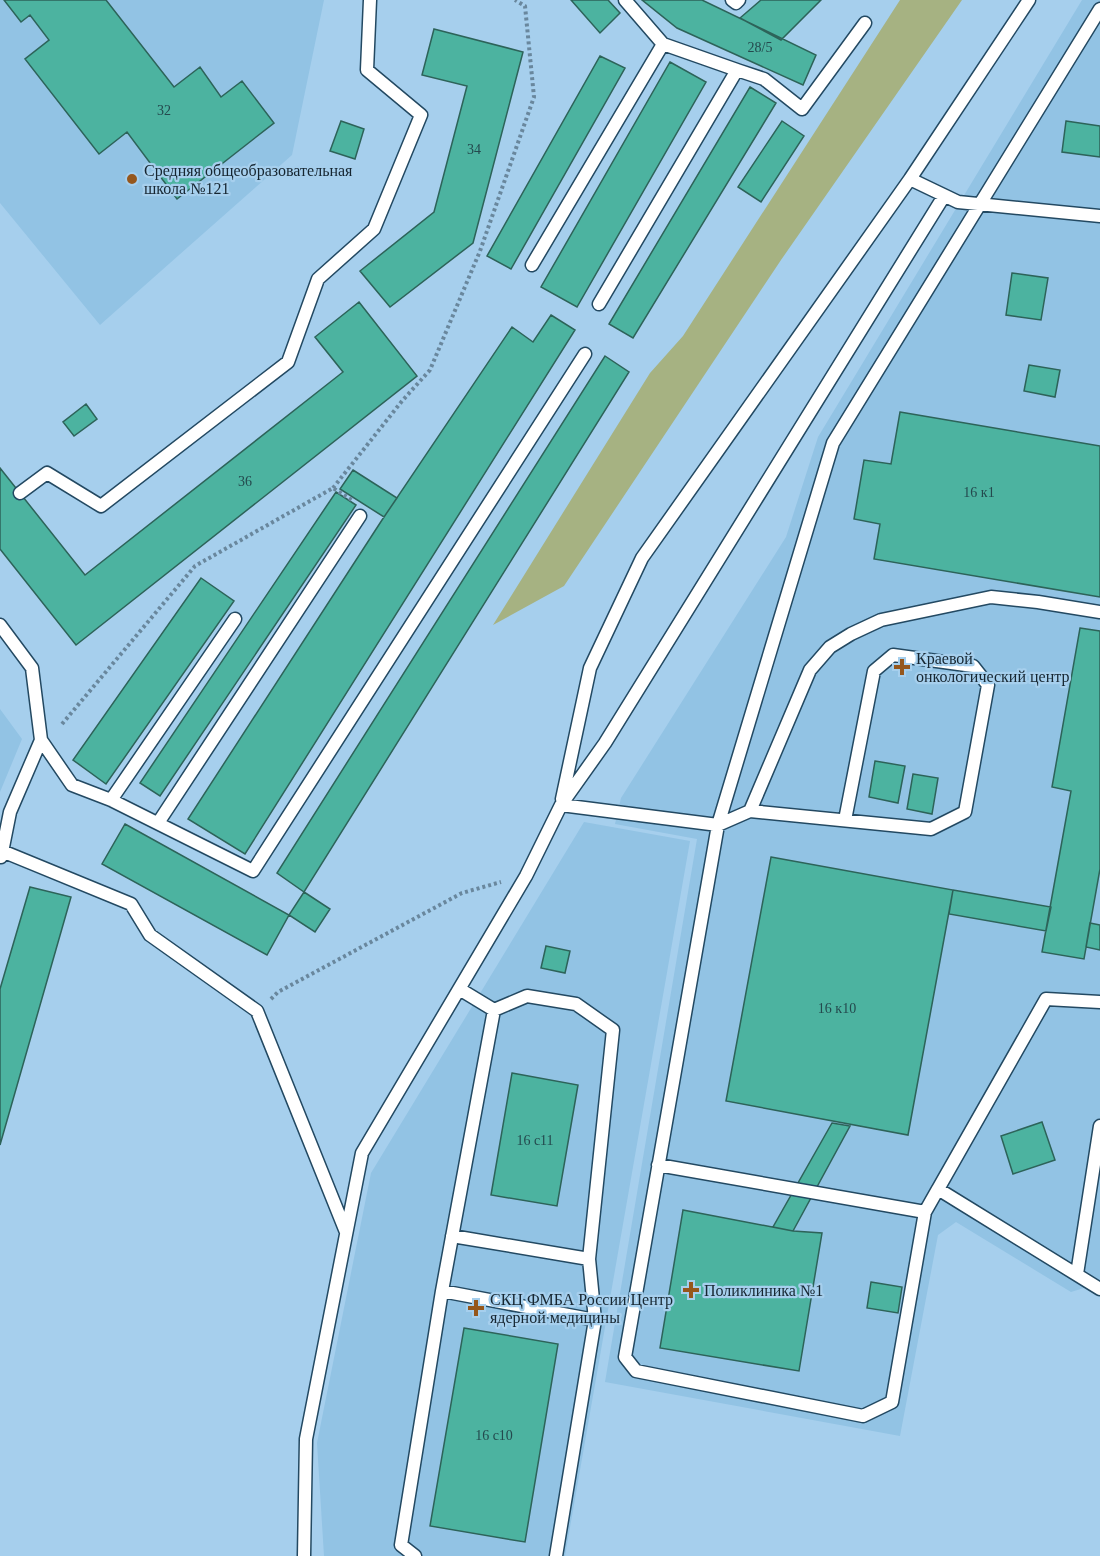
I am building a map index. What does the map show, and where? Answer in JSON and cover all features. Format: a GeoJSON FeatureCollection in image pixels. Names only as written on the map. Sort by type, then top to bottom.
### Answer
{"type":"FeatureCollection","features":[{"type":"Feature","properties":{"kind":"lane"},"geometry":{"type":"LineString","coordinates":[[20,493],[47,473],[101,506],[288,362],[318,279],[374,229],[421,115],[367,70],[370,0]]}},
{"type":"Feature","properties":{"kind":"lane"},"geometry":{"type":"LineString","coordinates":[[625,0],[663,44],[764,79],[802,109],[865,23]]}},
{"type":"Feature","properties":{"kind":"lane"},"geometry":{"type":"LineString","coordinates":[[732,0],[736,3],[739,0]]}},
{"type":"Feature","properties":{"kind":"lane"},"geometry":{"type":"LineString","coordinates":[[561,806],[590,668],[642,558],[910,179],[1029,0]]}},
{"type":"Feature","properties":{"kind":"lane"},"geometry":{"type":"LineString","coordinates":[[1100,9],[981,205],[832,442],[718,825],[625,1357],[636,1371],[863,1416],[892,1402],[925,1212],[1046,999],[1100,1002]]}},
{"type":"Feature","properties":{"kind":"lane"},"geometry":{"type":"LineString","coordinates":[[532,265],[663,44]]}},
{"type":"Feature","properties":{"kind":"lane"},"geometry":{"type":"LineString","coordinates":[[599,304],[737,69]]}},
{"type":"Feature","properties":{"kind":"lane"},"geometry":{"type":"LineString","coordinates":[[910,179],[958,202],[1100,216]]}},
{"type":"Feature","properties":{"kind":"lane"},"geometry":{"type":"LineString","coordinates":[[304,1556],[306,1439],[362,1153],[461,990],[526,876],[561,806],[604,743],[944,196]]}},
{"type":"Feature","properties":{"kind":"lane"},"geometry":{"type":"LineString","coordinates":[[0,625],[32,668],[41,740],[72,785],[111,800],[253,871],[585,354]]}},
{"type":"Feature","properties":{"kind":"lane"},"geometry":{"type":"LineString","coordinates":[[158,823],[360,516]]}},
{"type":"Feature","properties":{"kind":"lane"},"geometry":{"type":"LineString","coordinates":[[750,811],[810,670],[830,647],[851,634],[881,620],[991,597],[1100,612]]}},
{"type":"Feature","properties":{"kind":"lane"},"geometry":{"type":"LineString","coordinates":[[111,800],[235,619]]}},
{"type":"Feature","properties":{"kind":"lane"},"geometry":{"type":"LineString","coordinates":[[561,806],[718,825],[750,811],[930,829],[965,812],[988,685],[973,666],[893,655],[874,671],[845,820]]}},
{"type":"Feature","properties":{"kind":"lane"},"geometry":{"type":"LineString","coordinates":[[41,740],[10,812],[1,855],[131,903],[150,935],[257,1011],[346,1232]]}},
{"type":"Feature","properties":{"kind":"lane"},"geometry":{"type":"LineString","coordinates":[[461,990],[494,1010]]}},
{"type":"Feature","properties":{"kind":"lane"},"geometry":{"type":"LineString","coordinates":[[494,1010],[527,996],[576,1004],[613,1030],[589,1259],[595,1320],[556,1556]]}},
{"type":"Feature","properties":{"kind":"lane"},"geometry":{"type":"LineString","coordinates":[[415,1556],[401,1545],[442,1291],[494,1010]]}},
{"type":"Feature","properties":{"kind":"lane"},"geometry":{"type":"LineString","coordinates":[[1077,1274],[1100,1126]]}},
{"type":"Feature","properties":{"kind":"lane"},"geometry":{"type":"LineString","coordinates":[[657,1165],[925,1212]]}},
{"type":"Feature","properties":{"kind":"lane"},"geometry":{"type":"LineString","coordinates":[[938,1189],[1100,1289]]}},
{"type":"Feature","properties":{"kind":"lane"},"geometry":{"type":"LineString","coordinates":[[452,1236],[589,1259]]}},
{"type":"Feature","properties":{"kind":"lane"},"geometry":{"type":"LineString","coordinates":[[442,1291],[595,1320]]}},
{"type":"Feature","properties":{"kind":"path"},"geometry":{"type":"LineString","coordinates":[[62,724],[195,566],[333,488],[402,401],[430,370],[480,251],[534,97],[525,6],[515,0]]}},
{"type":"Feature","properties":{"kind":"path"},"geometry":{"type":"LineString","coordinates":[[333,488],[356,503],[360,516]]}},
{"type":"Feature","properties":{"kind":"path"},"geometry":{"type":"LineString","coordinates":[[257,1011],[278,992],[462,893],[526,876]]}},
{"type":"Feature","properties":{"kind":"shaded area","name":"Средняя общеобразовательная школа №121"},"geometry":{"type":"Polygon","coordinates":[[[0,0],[324,0],[292,155],[100,325],[0,203],[0,0]]]}},
{"type":"Feature","properties":{"kind":"shaded area","name":"Краевой онкологический центр"},"geometry":{"type":"Polygon","coordinates":[[[1082,0],[1100,0],[1100,1283],[1071,1292],[956,1222],[938,1235],[900,1436],[605,1382],[697,839],[615,824],[621,798],[786,537],[818,437],[1082,0]]]}},
{"type":"Feature","properties":{"kind":"shaded area"},"geometry":{"type":"Polygon","coordinates":[[[0,709],[22,739],[0,792],[0,709]]]}},
{"type":"Feature","properties":{"kind":"shaded area","name":"СКЦ ФМБА России Центр ядерной медицины"},"geometry":{"type":"Polygon","coordinates":[[[584,822],[690,841],[565,1556],[324,1556],[317,1443],[371,1173],[584,822]]]}},
{"type":"Feature","properties":{"kind":"green space"},"geometry":{"type":"Polygon","coordinates":[[[900,0],[962,0],[781,260],[564,586],[493,625],[650,373],[683,336],[900,0]]]}},
{"type":"Feature","properties":{"kind":"building"},"geometry":{"type":"Polygon","coordinates":[[[4,0],[106,0],[174,87],[200,67],[221,97],[242,81],[274,123],[177,199],[127,132],[99,154],[25,59],[49,40],[30,15],[21,22],[4,0]]]}},
{"type":"Feature","properties":{"kind":"building"},"geometry":{"type":"Polygon","coordinates":[[[571,0],[608,0],[620,13],[600,33],[571,0]]]}},
{"type":"Feature","properties":{"kind":"building"},"geometry":{"type":"Polygon","coordinates":[[[642,0],[702,0],[816,55],[803,85],[677,28],[642,0]]]}},
{"type":"Feature","properties":{"kind":"building"},"geometry":{"type":"Polygon","coordinates":[[[761,0],[821,0],[781,40],[740,18],[761,0]]]}},
{"type":"Feature","properties":{"kind":"building"},"geometry":{"type":"Polygon","coordinates":[[[434,29],[523,52],[473,243],[390,307],[360,271],[434,212],[467,86],[422,75],[434,29]]]}},
{"type":"Feature","properties":{"kind":"building"},"geometry":{"type":"Polygon","coordinates":[[[600,56],[625,68],[511,269],[487,256],[600,56]]]}},
{"type":"Feature","properties":{"kind":"building"},"geometry":{"type":"Polygon","coordinates":[[[670,62],[706,82],[577,307],[541,287],[670,62]]]}},
{"type":"Feature","properties":{"kind":"building"},"geometry":{"type":"Polygon","coordinates":[[[750,87],[776,103],[633,338],[609,324],[750,87]]]}},
{"type":"Feature","properties":{"kind":"building"},"geometry":{"type":"Polygon","coordinates":[[[341,121],[364,129],[355,159],[330,151],[341,121]]]}},
{"type":"Feature","properties":{"kind":"building"},"geometry":{"type":"Polygon","coordinates":[[[782,121],[804,136],[761,202],[738,187],[782,121]]]}},
{"type":"Feature","properties":{"kind":"building"},"geometry":{"type":"Polygon","coordinates":[[[1066,121],[1100,126],[1100,157],[1062,152],[1066,121]]]}},
{"type":"Feature","properties":{"kind":"building"},"geometry":{"type":"Polygon","coordinates":[[[1012,273],[1048,278],[1041,320],[1006,315],[1012,273]]]}},
{"type":"Feature","properties":{"kind":"building"},"geometry":{"type":"Polygon","coordinates":[[[359,302],[417,376],[76,645],[0,549],[0,468],[85,575],[343,372],[315,337],[359,302]]]}},
{"type":"Feature","properties":{"kind":"building"},"geometry":{"type":"Polygon","coordinates":[[[551,315],[575,330],[245,854],[188,819],[382,520],[512,327],[533,342],[551,315]]]}},
{"type":"Feature","properties":{"kind":"building"},"geometry":{"type":"Polygon","coordinates":[[[605,356],[629,372],[304,892],[277,873],[605,356]]]}},
{"type":"Feature","properties":{"kind":"building"},"geometry":{"type":"Polygon","coordinates":[[[1029,365],[1060,370],[1055,397],[1024,391],[1029,365]]]}},
{"type":"Feature","properties":{"kind":"building"},"geometry":{"type":"Polygon","coordinates":[[[86,404],[97,419],[74,436],[63,422],[86,404]]]}},
{"type":"Feature","properties":{"kind":"building"},"geometry":{"type":"Polygon","coordinates":[[[900,412],[1100,446],[1100,597],[874,559],[880,524],[854,519],[864,460],[891,464],[900,412]]]}},
{"type":"Feature","properties":{"kind":"building"},"geometry":{"type":"Polygon","coordinates":[[[353,470],[397,498],[384,517],[340,489],[353,470]]]}},
{"type":"Feature","properties":{"kind":"building"},"geometry":{"type":"Polygon","coordinates":[[[336,492],[356,505],[160,796],[140,783],[336,492]]]}},
{"type":"Feature","properties":{"kind":"building"},"geometry":{"type":"Polygon","coordinates":[[[201,578],[234,601],[106,784],[73,760],[201,578]]]}},
{"type":"Feature","properties":{"kind":"building"},"geometry":{"type":"Polygon","coordinates":[[[1080,628],[1100,631],[1100,869],[1084,959],[1042,952],[1071,791],[1052,787],[1080,628]]]}},
{"type":"Feature","properties":{"kind":"building"},"geometry":{"type":"Polygon","coordinates":[[[875,761],[905,766],[898,803],[869,797],[875,761]]]}},
{"type":"Feature","properties":{"kind":"building"},"geometry":{"type":"Polygon","coordinates":[[[913,774],[938,778],[932,814],[907,809],[913,774]]]}},
{"type":"Feature","properties":{"kind":"building"},"geometry":{"type":"Polygon","coordinates":[[[125,824],[289,915],[267,955],[102,864],[125,824]]]}},
{"type":"Feature","properties":{"kind":"building"},"geometry":{"type":"Polygon","coordinates":[[[771,857],[953,890],[908,1135],[726,1101],[771,857]]]}},
{"type":"Feature","properties":{"kind":"building"},"geometry":{"type":"Polygon","coordinates":[[[30,887],[71,897],[0,1145],[0,989],[30,887]]]}},
{"type":"Feature","properties":{"kind":"building"},"geometry":{"type":"Polygon","coordinates":[[[953,890],[1051,907],[1046,931],[949,914],[953,890]]]}},
{"type":"Feature","properties":{"kind":"building"},"geometry":{"type":"Polygon","coordinates":[[[304,892],[330,909],[315,932],[289,915],[304,892]]]}},
{"type":"Feature","properties":{"kind":"building"},"geometry":{"type":"Polygon","coordinates":[[[1090,923],[1100,925],[1100,950],[1086,947],[1090,923]]]}},
{"type":"Feature","properties":{"kind":"building"},"geometry":{"type":"Polygon","coordinates":[[[546,946],[570,951],[565,973],[541,968],[546,946]]]}},
{"type":"Feature","properties":{"kind":"building"},"geometry":{"type":"Polygon","coordinates":[[[512,1073],[578,1085],[557,1206],[491,1195],[512,1073]]]}},
{"type":"Feature","properties":{"kind":"building"},"geometry":{"type":"Polygon","coordinates":[[[1042,1122],[1055,1160],[1013,1174],[1001,1136],[1042,1122]]]}},
{"type":"Feature","properties":{"kind":"building"},"geometry":{"type":"Polygon","coordinates":[[[832,1123],[850,1126],[793,1231],[773,1227],[832,1123]]]}},
{"type":"Feature","properties":{"kind":"building"},"geometry":{"type":"Polygon","coordinates":[[[683,1210],[793,1231],[822,1233],[799,1371],[660,1348],[683,1210]]]}},
{"type":"Feature","properties":{"kind":"building"},"geometry":{"type":"Polygon","coordinates":[[[871,1282],[902,1287],[898,1313],[867,1308],[871,1282]]]}},
{"type":"Feature","properties":{"kind":"building"},"geometry":{"type":"Polygon","coordinates":[[[464,1328],[558,1344],[525,1542],[430,1526],[464,1328]]]}},
{"type":"Feature","properties":{"kind":"place","name":"Средняя общеобразовательная школа №121"},"geometry":{"type":"Point","coordinates":[132,179]}},
{"type":"Feature","properties":{"kind":"place","name":"Краевой онкологический центр"},"geometry":{"type":"Point","coordinates":[902,667]}},
{"type":"Feature","properties":{"kind":"place","name":"Поликлиника №1"},"geometry":{"type":"Point","coordinates":[691,1290]}},
{"type":"Feature","properties":{"kind":"place","name":"СКЦ ФМБА России Центр ядерной медицины"},"geometry":{"type":"Point","coordinates":[476,1308]}}]}
